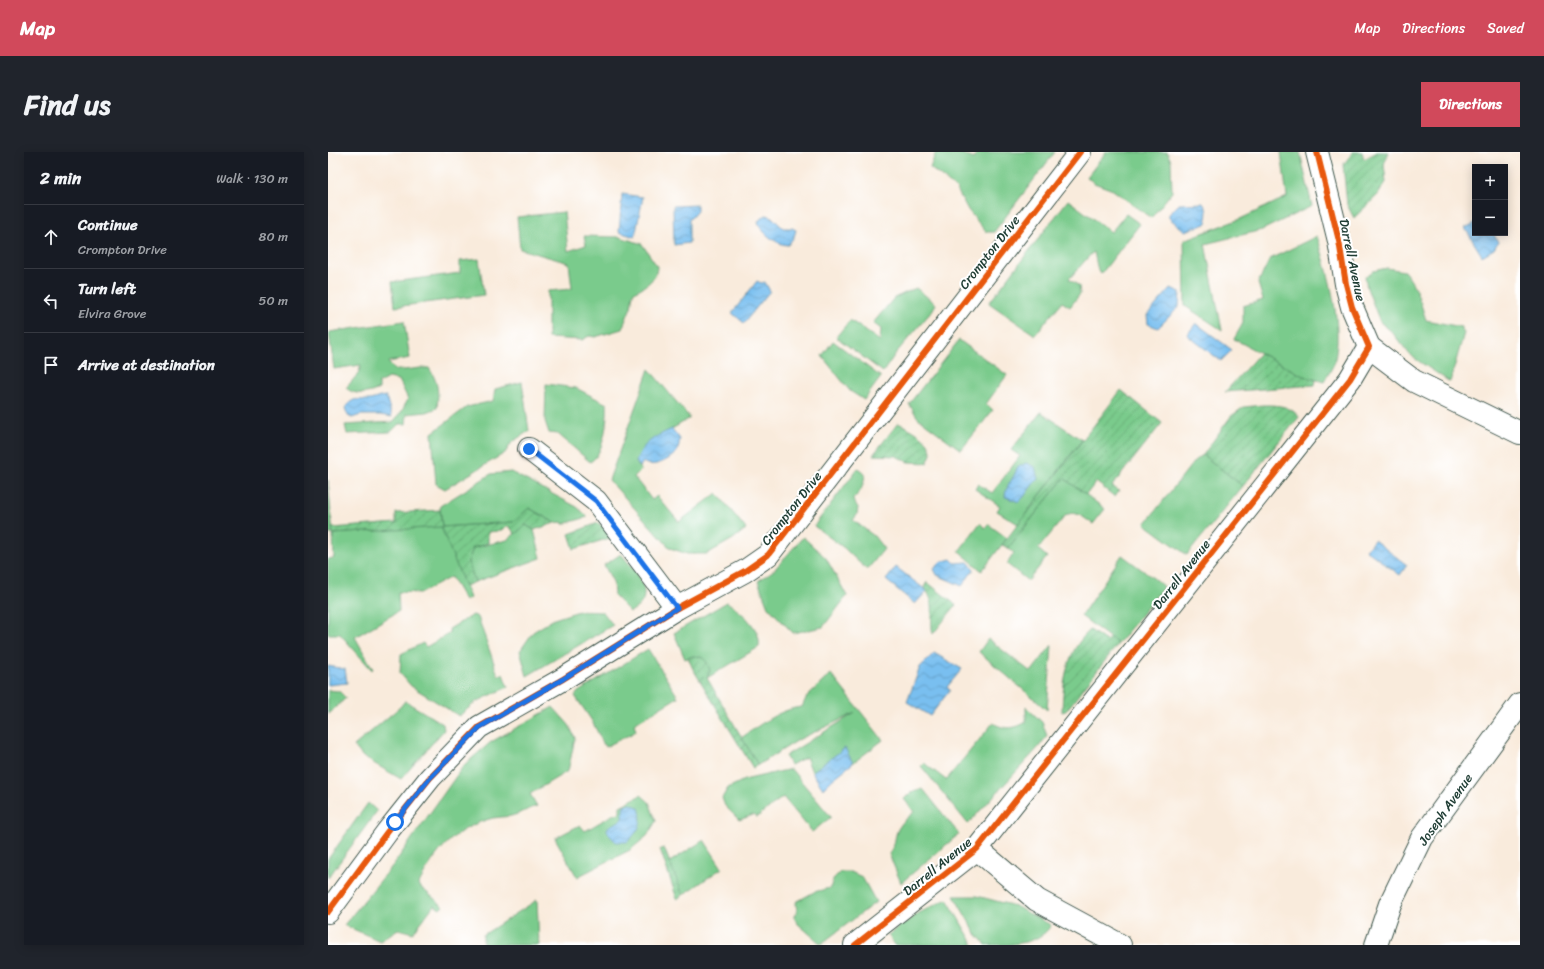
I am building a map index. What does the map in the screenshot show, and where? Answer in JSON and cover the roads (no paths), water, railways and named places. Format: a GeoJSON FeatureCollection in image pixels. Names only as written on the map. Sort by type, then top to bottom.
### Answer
{"type":"FeatureCollection","features":[{"type":"Feature","properties":{"kind":"street","name":"Crompton Drive"},"geometry":{"type":"LineString","coordinates":[[328,912],[387,832],[430,778],[480,727],[563,679],[677,608],[745,571],[768,555],[1080,152]]}},
{"type":"Feature","properties":{"kind":"street","name":"Darrell Avenue"},"geometry":{"type":"LineString","coordinates":[[855,945],[977,849],[1350,379],[1369,347],[1349,296],[1318,152]]}},
{"type":"Feature","properties":{"kind":"street"},"geometry":{"type":"LineString","coordinates":[[1369,347],[1414,381],[1520,433]]}},
{"type":"Feature","properties":{"kind":"street"},"geometry":{"type":"LineString","coordinates":[[529,449],[596,501],[677,608]]}},
{"type":"Feature","properties":{"kind":"street","name":"Joseph Avenue"},"geometry":{"type":"LineString","coordinates":[[1376,945],[1390,904],[1422,838],[1520,704]]}},
{"type":"Feature","properties":{"kind":"street"},"geometry":{"type":"LineString","coordinates":[[977,849],[1037,900],[1120,945]]}},
{"type":"Feature","properties":{"kind":"water"},"geometry":{"type":"Polygon","coordinates":[[[622,194],[643,197],[635,237],[619,232],[622,194]]]}},
{"type":"Feature","properties":{"kind":"water"},"geometry":{"type":"Polygon","coordinates":[[[1203,203],[1207,210],[1206,224],[1185,231],[1169,218],[1169,214],[1179,204],[1203,203]]]}},
{"type":"Feature","properties":{"kind":"water"},"geometry":{"type":"Polygon","coordinates":[[[697,205],[697,211],[689,220],[689,243],[674,245],[673,206],[697,205]]]}},
{"type":"Feature","properties":{"kind":"water"},"geometry":{"type":"Polygon","coordinates":[[[766,215],[771,216],[783,228],[792,228],[796,230],[794,237],[788,245],[774,240],[765,233],[759,225],[758,221],[766,215]]]}},
{"type":"Feature","properties":{"kind":"water"},"geometry":{"type":"Polygon","coordinates":[[[1472,224],[1472,236],[1495,236],[1498,242],[1494,249],[1482,256],[1465,228],[1472,224]]]}},
{"type":"Feature","properties":{"kind":"water"},"geometry":{"type":"Polygon","coordinates":[[[757,281],[761,283],[765,282],[770,291],[744,323],[732,313],[757,281]]]}},
{"type":"Feature","properties":{"kind":"water"},"geometry":{"type":"Polygon","coordinates":[[[1171,288],[1180,292],[1179,307],[1158,328],[1148,324],[1147,315],[1171,288]]]}},
{"type":"Feature","properties":{"kind":"water"},"geometry":{"type":"Polygon","coordinates":[[[1196,323],[1232,350],[1221,361],[1187,335],[1196,323]]]}},
{"type":"Feature","properties":{"kind":"water"},"geometry":{"type":"Polygon","coordinates":[[[386,396],[392,417],[380,415],[361,415],[352,418],[348,416],[345,408],[351,401],[370,400],[386,396]]]}},
{"type":"Feature","properties":{"kind":"water"},"geometry":{"type":"Polygon","coordinates":[[[672,429],[680,439],[678,450],[666,460],[656,464],[647,464],[643,462],[640,467],[636,462],[645,445],[654,438],[672,429]]]}},
{"type":"Feature","properties":{"kind":"water"},"geometry":{"type":"Polygon","coordinates":[[[1026,463],[1035,467],[1038,479],[1019,502],[1005,497],[1006,489],[1017,468],[1026,463]]]}},
{"type":"Feature","properties":{"kind":"water"},"geometry":{"type":"Polygon","coordinates":[[[1374,540],[1407,565],[1400,575],[1366,550],[1374,540]]]}},
{"type":"Feature","properties":{"kind":"water"},"geometry":{"type":"Polygon","coordinates":[[[951,559],[955,563],[968,562],[974,569],[962,586],[937,575],[934,569],[940,562],[951,559]]]}},
{"type":"Feature","properties":{"kind":"water"},"geometry":{"type":"Polygon","coordinates":[[[896,567],[927,591],[915,604],[886,580],[896,567]]]}},
{"type":"Feature","properties":{"kind":"water"},"geometry":{"type":"Polygon","coordinates":[[[934,653],[962,669],[947,687],[950,690],[930,716],[907,702],[920,667],[934,653]]]}},
{"type":"Feature","properties":{"kind":"water"},"geometry":{"type":"Polygon","coordinates":[[[328,666],[345,669],[347,683],[328,685],[328,666]]]}},
{"type":"Feature","properties":{"kind":"water"},"geometry":{"type":"Polygon","coordinates":[[[845,748],[853,763],[823,789],[812,772],[845,748]]]}},
{"type":"Feature","properties":{"kind":"water"},"geometry":{"type":"Polygon","coordinates":[[[632,804],[639,808],[641,818],[639,827],[627,842],[616,842],[610,836],[607,829],[622,819],[624,805],[632,804]]]}}]}
